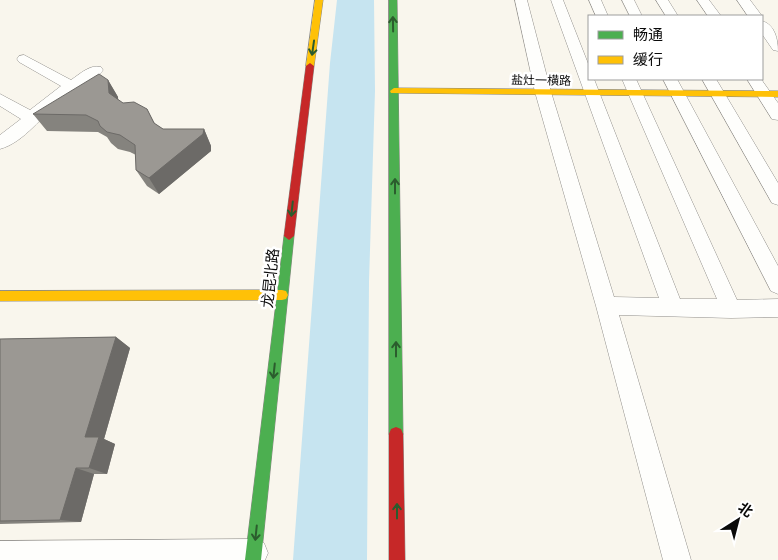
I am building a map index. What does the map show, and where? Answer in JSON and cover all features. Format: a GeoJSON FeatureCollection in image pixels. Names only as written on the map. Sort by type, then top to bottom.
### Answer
{"type":"FeatureCollection","features":[{"type":"Feature","properties":{"kind":"main road","name":"龙昆北路"},"geometry":{"type":"LineString","coordinates":[[254,556],[295,178],[319,0]]}},
{"type":"Feature","properties":{"kind":"main road"},"geometry":{"type":"LineString","coordinates":[[393,0],[398,560]]}},
{"type":"Feature","properties":{"kind":"main road","name":"盐灶一横路"},"geometry":{"type":"LineString","coordinates":[[394,91],[592,93],[632,86],[673,86],[718,94],[771,94]]}},
{"type":"Feature","properties":{"kind":"main road"},"geometry":{"type":"LineString","coordinates":[[0,296],[282,295]]}},
{"type":"Feature","properties":{"kind":"street"},"geometry":{"type":"LineString","coordinates":[[521,0],[543,92],[606,306],[677,560]]}},
{"type":"Feature","properties":{"kind":"street"},"geometry":{"type":"LineString","coordinates":[[557,0],[673,308]]}},
{"type":"Feature","properties":{"kind":"street"},"geometry":{"type":"LineString","coordinates":[[594,0],[602,15]]}},
{"type":"Feature","properties":{"kind":"street"},"geometry":{"type":"LineString","coordinates":[[628,0],[636,15]]}},
{"type":"Feature","properties":{"kind":"street"},"geometry":{"type":"LineString","coordinates":[[662,0],[671,15]]}},
{"type":"Feature","properties":{"kind":"street"},"geometry":{"type":"LineString","coordinates":[[703,0],[713,15]]}},
{"type":"Feature","properties":{"kind":"street"},"geometry":{"type":"LineString","coordinates":[[743,0],[754,15]]}},
{"type":"Feature","properties":{"kind":"street"},"geometry":{"type":"LineString","coordinates":[[763,26],[778,47]]}},
{"type":"Feature","properties":{"kind":"street"},"geometry":{"type":"LineString","coordinates":[[24,59],[70,86]]}},
{"type":"Feature","properties":{"kind":"street"},"geometry":{"type":"LineString","coordinates":[[0,143],[70,86],[96,70]]}},
{"type":"Feature","properties":{"kind":"street"},"geometry":{"type":"LineString","coordinates":[[710,80],[778,198]]}},
{"type":"Feature","properties":{"kind":"street"},"geometry":{"type":"LineString","coordinates":[[755,80],[771,94],[778,115]]}},
{"type":"Feature","properties":{"kind":"street"},"geometry":{"type":"LineString","coordinates":[[632,86],[731,309]]}},
{"type":"Feature","properties":{"kind":"street"},"geometry":{"type":"LineString","coordinates":[[673,86],[778,285]]}},
{"type":"Feature","properties":{"kind":"street"},"geometry":{"type":"LineString","coordinates":[[0,99],[31,118]]}},
{"type":"Feature","properties":{"kind":"street"},"geometry":{"type":"LineString","coordinates":[[606,306],[731,309],[778,308]]}},
{"type":"Feature","properties":{"kind":"street"},"geometry":{"type":"LineString","coordinates":[[0,555],[254,556]]}},
{"type":"Feature","properties":{"kind":"water"},"geometry":{"type":"Polygon","coordinates":[[[337,0],[374,0],[375,91],[369,282],[367,560],[293,560],[330,63],[337,0]]]}},
{"type":"Feature","properties":{"kind":"building"},"geometry":{"type":"Polygon","coordinates":[[[99,74],[108,80],[109,93],[123,103],[134,102],[147,109],[154,123],[163,129],[204,129],[203,134],[149,178],[136,170],[135,145],[120,135],[107,132],[100,126],[98,121],[86,115],[33,114],[99,74]]]}},
{"type":"Feature","properties":{"kind":"building"},"geometry":{"type":"Polygon","coordinates":[[[116,337],[85,437],[99,437],[89,468],[76,468],[60,520],[0,521],[0,339],[116,337]]]}},
{"type":"Feature","properties":{"kind":"traffic: fast"},"geometry":{"type":"LineString","coordinates":[[393,0],[396,434]]}},
{"type":"Feature","properties":{"kind":"traffic: fast"},"geometry":{"type":"LineString","coordinates":[[253,560],[289,236]]}},
{"type":"Feature","properties":{"kind":"traffic: slow"},"geometry":{"type":"LineString","coordinates":[[310,66],[319,0]]}},
{"type":"Feature","properties":{"kind":"traffic: slow"},"geometry":{"type":"LineString","coordinates":[[394,91],[778,94]]}},
{"type":"Feature","properties":{"kind":"traffic: slow"},"geometry":{"type":"LineString","coordinates":[[0,296],[282,295]]}},
{"type":"Feature","properties":{"kind":"traffic: jam"},"geometry":{"type":"LineString","coordinates":[[289,236],[310,66]]}},
{"type":"Feature","properties":{"kind":"traffic: jam"},"geometry":{"type":"LineString","coordinates":[[396,434],[397,560]]}}]}
